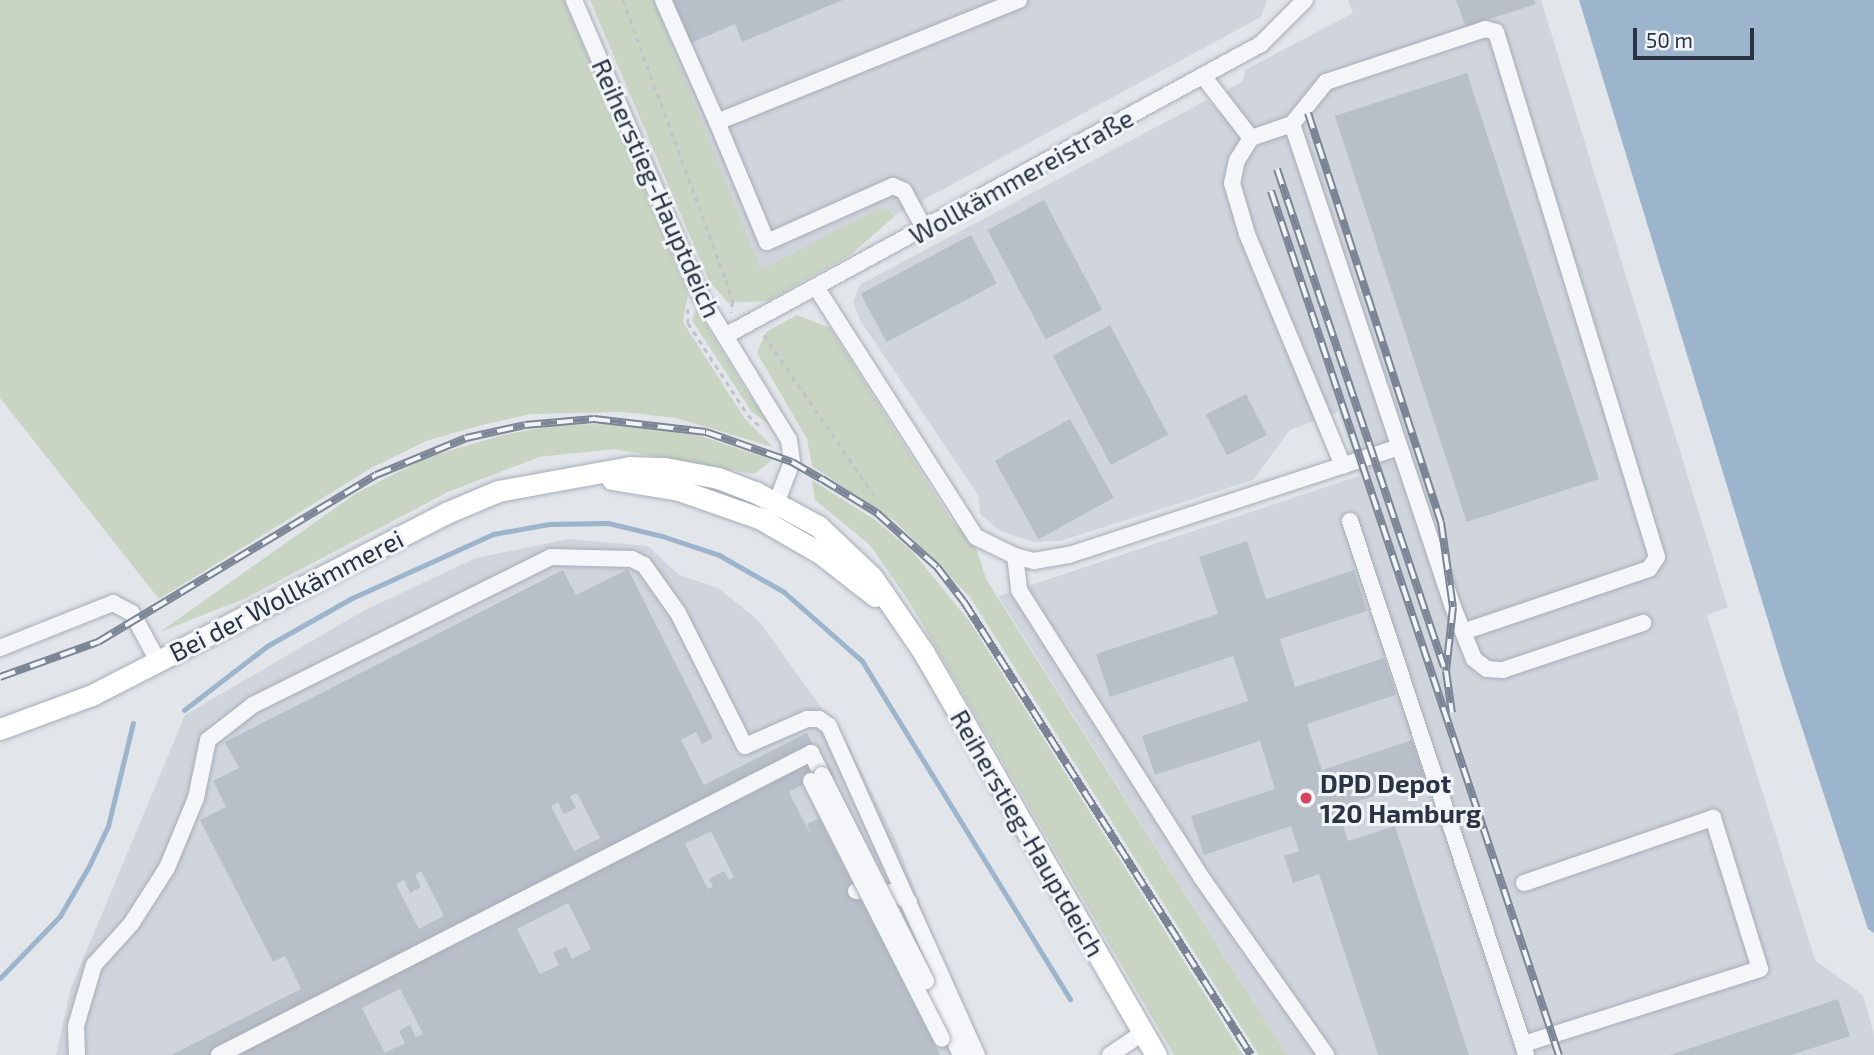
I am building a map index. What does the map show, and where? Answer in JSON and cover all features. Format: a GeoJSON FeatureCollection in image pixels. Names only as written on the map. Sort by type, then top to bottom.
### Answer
{"type":"FeatureCollection","features":[{"type":"Feature","properties":{"kind":"main road","name":"Bei der Wollkämmerei"},"geometry":{"type":"LineString","coordinates":[[0,729],[60,710],[470,502],[523,485],[577,477],[600,470],[665,468],[718,478],[777,503],[818,526],[857,559],[895,614]]}},
{"type":"Feature","properties":{"kind":"main road","name":"Bei der Wollkämmerei"},"geometry":{"type":"LineString","coordinates":[[577,477],[679,490],[767,522],[843,569],[895,614]]}},
{"type":"Feature","properties":{"kind":"main road","name":"Reiherstieg-Hauptdeich"},"geometry":{"type":"LineString","coordinates":[[895,614],[940,680],[1156,1055]]}},
{"type":"Feature","properties":{"kind":"street","name":"Reiherstieg-Hauptdeich"},"geometry":{"type":"LineString","coordinates":[[574,0],[701,297],[789,440],[793,458],[777,503],[767,522]]}},
{"type":"Feature","properties":{"kind":"street"},"geometry":{"type":"LineString","coordinates":[[663,0],[767,242],[893,186],[904,191],[924,228]]}},
{"type":"Feature","properties":{"kind":"street"},"geometry":{"type":"LineString","coordinates":[[717,122],[1018,0]]}},
{"type":"Feature","properties":{"kind":"street","name":"Wollkämmereistraße"},"geometry":{"type":"LineString","coordinates":[[725,336],[1261,44],[1304,0]]}},
{"type":"Feature","properties":{"kind":"street"},"geometry":{"type":"LineString","coordinates":[[1343,466],[1247,234],[1232,183],[1237,160],[1251,138],[1292,124],[1325,82],[1485,29],[1496,32],[1657,557],[1649,569],[1463,632]]}},
{"type":"Feature","properties":{"kind":"street"},"geometry":{"type":"LineString","coordinates":[[1203,76],[1251,138]]}},
{"type":"Feature","properties":{"kind":"street"},"geometry":{"type":"LineString","coordinates":[[1292,124],[1399,447],[1474,659],[1487,669],[1503,670],[1643,622]]}},
{"type":"Feature","properties":{"kind":"street"},"geometry":{"type":"LineString","coordinates":[[816,287],[976,537],[1015,556],[1034,561],[1069,555],[1399,447]]}},
{"type":"Feature","properties":{"kind":"street"},"geometry":{"type":"LineString","coordinates":[[1350,521],[1524,1050],[1760,969],[1713,818],[1524,883]]}},
{"type":"Feature","properties":{"kind":"street"},"geometry":{"type":"LineString","coordinates":[[1015,556],[1019,590],[1201,877],[1326,1055]]}},
{"type":"Feature","properties":{"kind":"street"},"geometry":{"type":"LineString","coordinates":[[74,1052],[79,1014],[94,965],[131,925],[167,869],[196,798],[208,740],[253,705],[551,557],[632,559],[643,565],[678,613],[745,746],[807,719],[819,719],[829,726],[977,1055]]}},
{"type":"Feature","properties":{"kind":"street"},"geometry":{"type":"LineString","coordinates":[[0,648],[113,603],[132,612],[158,661]]}},
{"type":"Feature","properties":{"kind":"street"},"geometry":{"type":"LineString","coordinates":[[219,1055],[811,753],[961,1055]]}},
{"type":"Feature","properties":{"kind":"street"},"geometry":{"type":"LineString","coordinates":[[811,781],[942,1038],[954,1055]]}},
{"type":"Feature","properties":{"kind":"street"},"geometry":{"type":"LineString","coordinates":[[856,891],[894,892],[909,902]]}},
{"type":"Feature","properties":{"kind":"street"},"geometry":{"type":"LineString","coordinates":[[1110,1055],[1144,1032]]}},
{"type":"Feature","properties":{"kind":"path"},"geometry":{"type":"LineString","coordinates":[[623,0],[733,302]]}},
{"type":"Feature","properties":{"kind":"path"},"geometry":{"type":"LineString","coordinates":[[701,297],[688,310],[688,323],[748,415],[767,431]]}},
{"type":"Feature","properties":{"kind":"path"},"geometry":{"type":"LineString","coordinates":[[768,339],[874,495]]}},
{"type":"Feature","properties":{"kind":"shaded area"},"geometry":{"type":"Polygon","coordinates":[[[635,0],[1267,0],[1261,17],[757,290],[635,0]]]}},
{"type":"Feature","properties":{"kind":"shaded area"},"geometry":{"type":"Polygon","coordinates":[[[1348,0],[1541,0],[1728,607],[1707,615],[1815,960],[1863,995],[1874,1035],[1874,1055],[1287,1055],[998,596],[1359,476],[1338,412],[1290,430],[1253,480],[1060,541],[1033,542],[1000,531],[980,514],[978,495],[860,320],[853,301],[861,284],[1207,100],[1219,112],[1228,89],[1243,81],[1245,70],[1353,13],[1348,0]]]}},
{"type":"Feature","properties":{"kind":"shaded area"},"geometry":{"type":"Polygon","coordinates":[[[568,539],[648,546],[679,575],[718,588],[759,621],[849,746],[897,843],[970,1034],[985,1055],[56,1055],[71,988],[185,715],[363,611],[476,558],[568,539]]]}},
{"type":"Feature","properties":{"kind":"green space"},"geometry":{"type":"Polygon","coordinates":[[[0,0],[564,0],[688,293],[683,322],[745,419],[773,447],[676,418],[623,412],[531,414],[478,426],[426,441],[373,467],[159,599],[0,398],[0,0]]]}},
{"type":"Feature","properties":{"kind":"green space"},"geometry":{"type":"Polygon","coordinates":[[[590,0],[653,0],[761,270],[879,208],[890,210],[894,217],[850,255],[768,301],[728,303],[709,281],[590,0]]]}},
{"type":"Feature","properties":{"kind":"green space"},"geometry":{"type":"Polygon","coordinates":[[[696,309],[771,426],[751,411],[692,320],[696,309]]]}},
{"type":"Feature","properties":{"kind":"green space"},"geometry":{"type":"Polygon","coordinates":[[[797,315],[830,328],[950,518],[977,550],[986,579],[1287,1055],[1259,1055],[970,597],[896,522],[812,466],[807,439],[757,353],[766,332],[797,315]]]}},
{"type":"Feature","properties":{"kind":"green space"},"geometry":{"type":"Polygon","coordinates":[[[608,424],[701,436],[772,460],[754,474],[614,449],[539,457],[448,492],[246,598],[160,632],[355,494],[428,457],[503,435],[557,425],[608,424]]]}},
{"type":"Feature","properties":{"kind":"green space"},"geometry":{"type":"Polygon","coordinates":[[[812,480],[875,520],[912,551],[970,622],[1243,1055],[1174,1055],[910,603],[870,545],[815,500],[812,480]]]}},
{"type":"Feature","properties":{"kind":"water"},"geometry":{"type":"Polygon","coordinates":[[[1579,0],[1874,0],[1874,933],[1868,929],[1784,673],[1579,0]]]}},
{"type":"Feature","properties":{"kind":"building"},"geometry":{"type":"Polygon","coordinates":[[[673,0],[843,0],[742,42],[735,24],[691,43],[673,0]]]}},
{"type":"Feature","properties":{"kind":"building"},"geometry":{"type":"Polygon","coordinates":[[[1456,0],[1534,0],[1536,4],[1466,27],[1456,0]]]}},
{"type":"Feature","properties":{"kind":"building"},"geometry":{"type":"Polygon","coordinates":[[[1467,73],[1599,479],[1467,522],[1335,116],[1467,73]]]}},
{"type":"Feature","properties":{"kind":"building"},"geometry":{"type":"Polygon","coordinates":[[[1044,200],[1102,309],[1046,340],[987,230],[1044,200]]]}},
{"type":"Feature","properties":{"kind":"building"},"geometry":{"type":"Polygon","coordinates":[[[971,235],[997,284],[886,342],[861,294],[971,235]]]}},
{"type":"Feature","properties":{"kind":"building"},"geometry":{"type":"Polygon","coordinates":[[[1110,325],[1168,434],[1111,465],[1053,356],[1110,325]]]}},
{"type":"Feature","properties":{"kind":"building"},"geometry":{"type":"Polygon","coordinates":[[[1246,394],[1267,435],[1227,455],[1206,414],[1246,394]]]}},
{"type":"Feature","properties":{"kind":"building"},"geometry":{"type":"Polygon","coordinates":[[[1070,419],[1114,498],[1038,539],[995,461],[1070,419]]]}},
{"type":"Feature","properties":{"kind":"building","name":"DPD Depot 120 Hamburg"},"geometry":{"type":"Polygon","coordinates":[[[1247,541],[1266,599],[1354,570],[1367,611],[1280,639],[1295,687],[1384,658],[1396,695],[1307,724],[1322,770],[1412,740],[1425,779],[1338,808],[1348,841],[1395,826],[1469,1055],[1378,1055],[1319,874],[1293,883],[1284,856],[1299,851],[1291,826],[1204,855],[1191,816],[1275,789],[1260,741],[1155,775],[1142,736],[1248,701],[1233,656],[1110,697],[1096,654],[1218,614],[1199,557],[1247,541]]]}},
{"type":"Feature","properties":{"kind":"building"},"geometry":{"type":"Polygon","coordinates":[[[628,569],[713,738],[702,744],[696,732],[681,740],[704,785],[807,733],[827,772],[789,792],[812,837],[807,824],[819,818],[940,1055],[171,1055],[301,989],[285,956],[273,962],[200,820],[226,807],[213,781],[239,768],[225,742],[563,570],[576,595],[628,569]],[[577,793],[570,796],[576,808],[564,814],[558,802],[551,806],[574,851],[600,838],[577,793]],[[711,831],[685,844],[708,889],[713,887],[709,879],[724,871],[729,880],[734,877],[711,831]],[[421,871],[415,875],[421,887],[410,893],[404,880],[396,884],[419,929],[444,916],[421,871]],[[568,903],[517,929],[540,974],[559,965],[553,953],[566,946],[572,959],[591,949],[568,903]],[[400,989],[362,1008],[385,1053],[405,1043],[399,1031],[410,1025],[416,1037],[423,1034],[400,989]]]}},
{"type":"Feature","properties":{"kind":"building"},"geometry":{"type":"Polygon","coordinates":[[[1838,999],[1850,1036],[1791,1055],[1670,1055],[1838,999]]]}},
{"type":"Feature","properties":{"kind":"waterway"},"geometry":{"type":"LineString","coordinates":[[184,710],[267,646],[352,598],[493,534],[549,524],[608,523],[662,536],[719,555],[784,592],[862,661],[1070,999]]}},
{"type":"Feature","properties":{"kind":"waterway"},"geometry":{"type":"LineString","coordinates":[[0,978],[60,916],[89,866],[108,826],[133,723]]}},
{"type":"Feature","properties":{"kind":"railway"},"geometry":{"type":"LineString","coordinates":[[1308,113],[1441,522],[1453,607],[1446,671],[1452,713]]}},
{"type":"Feature","properties":{"kind":"railway"},"geometry":{"type":"LineString","coordinates":[[1277,169],[1444,667]]}},
{"type":"Feature","properties":{"kind":"railway"},"geometry":{"type":"LineString","coordinates":[[1271,191],[1559,1055]]}},
{"type":"Feature","properties":{"kind":"railway"},"geometry":{"type":"LineString","coordinates":[[0,677],[98,642],[376,475],[466,438],[525,425],[594,419],[706,432],[792,462],[822,479],[877,513],[937,567],[964,602],[1251,1055]]}},
{"type":"Feature","properties":{"kind":"place","name":"DPD Depot 120 Hamburg"},"geometry":{"type":"Point","coordinates":[1306,798]}}]}
